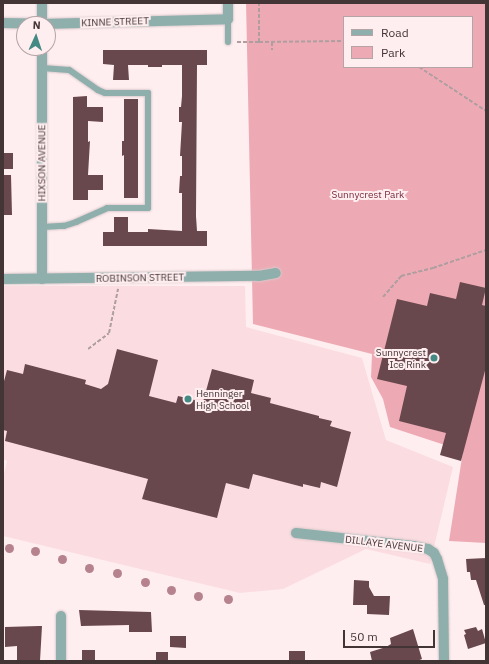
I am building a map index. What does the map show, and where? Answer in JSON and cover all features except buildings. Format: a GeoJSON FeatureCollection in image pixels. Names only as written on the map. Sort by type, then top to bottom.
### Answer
{"type":"FeatureCollection","features":[{"type":"Feature","properties":{"kind":"street"},"geometry":{"type":"LineString","coordinates":[[42,3],[42,16]]}},
{"type":"Feature","properties":{"kind":"street"},"geometry":{"type":"LineString","coordinates":[[228,3],[228,19]]}},
{"type":"Feature","properties":{"kind":"street","name":"KINNE STREET"},"geometry":{"type":"LineString","coordinates":[[56,24],[228,19]]}},
{"type":"Feature","properties":{"kind":"street","name":"KINNE STREET"},"geometry":{"type":"LineString","coordinates":[[3,23],[16,23]]}},
{"type":"Feature","properties":{"kind":"street","name":"HIXSON AVENUE"},"geometry":{"type":"LineString","coordinates":[[42,56],[42,279]]}},
{"type":"Feature","properties":{"kind":"street","name":"ROBINSON STREET"},"geometry":{"type":"LineString","coordinates":[[3,279],[259,276],[276,273]]}},
{"type":"Feature","properties":{"kind":"street","name":"DILLAYE AVENUE"},"geometry":{"type":"LineString","coordinates":[[296,533],[412,546],[428,549],[434,553],[443,579],[444,661]]}},
{"type":"Feature","properties":{"kind":"street"},"geometry":{"type":"LineString","coordinates":[[62,616],[62,661]]}},
{"type":"Feature","properties":{"kind":"lane"},"geometry":{"type":"LineString","coordinates":[[228,19],[228,42]]}},
{"type":"Feature","properties":{"kind":"lane"},"geometry":{"type":"LineString","coordinates":[[42,68],[69,70],[98,90],[105,93],[148,93],[148,208],[107,208],[64,226],[42,227]]}},
{"type":"Feature","properties":{"kind":"path"},"geometry":{"type":"LineString","coordinates":[[259,3],[259,42]]}},
{"type":"Feature","properties":{"kind":"path"},"geometry":{"type":"LineString","coordinates":[[228,42],[343,42]]}},
{"type":"Feature","properties":{"kind":"path"},"geometry":{"type":"LineString","coordinates":[[272,42],[272,50]]}},
{"type":"Feature","properties":{"kind":"path"},"geometry":{"type":"LineString","coordinates":[[420,68],[486,111]]}},
{"type":"Feature","properties":{"kind":"path"},"geometry":{"type":"LineString","coordinates":[[383,297],[401,276],[433,268],[486,250]]}},
{"type":"Feature","properties":{"kind":"path"},"geometry":{"type":"LineString","coordinates":[[88,349],[110,333],[120,278]]}},
{"type":"Feature","properties":{"kind":"shaded area","name":"Henninger High School"},"geometry":{"type":"Polygon","coordinates":[[[3,286],[245,286],[246,327],[362,358],[386,440],[453,467],[430,564],[366,549],[283,589],[240,593],[3,536],[3,478],[7,461],[3,459],[3,286]]]}},
{"type":"Feature","properties":{"kind":"green space","name":"Sunnycrest Park"},"geometry":{"type":"Polygon","coordinates":[[[246,3],[486,3],[486,543],[449,541],[463,451],[390,427],[383,399],[371,377],[372,354],[253,324],[246,3]]]}},
{"type":"Feature","properties":{"kind":"place","name":"Sunnycrest Ice Rink"},"geometry":{"type":"Point","coordinates":[434,358]}},
{"type":"Feature","properties":{"kind":"place","name":"Henninger High School"},"geometry":{"type":"Point","coordinates":[188,399]}}]}
